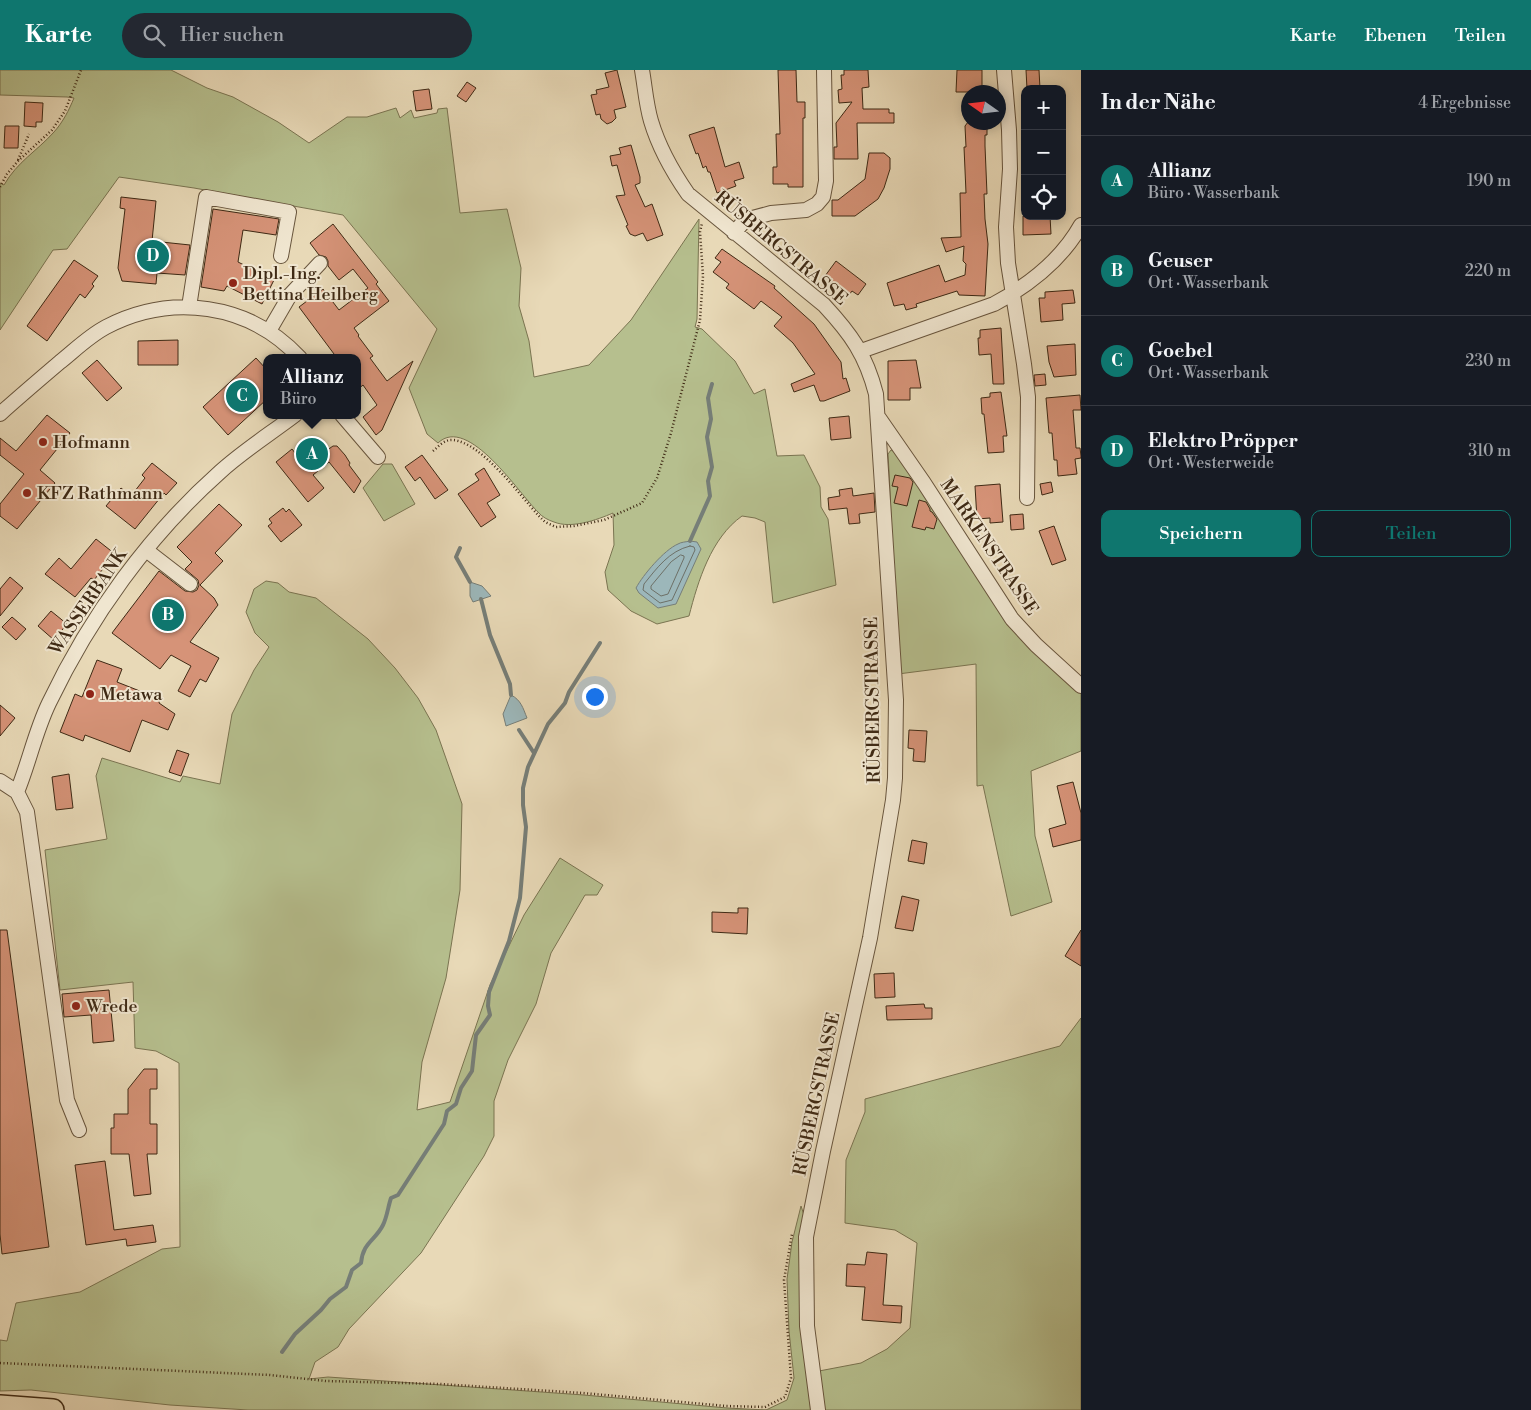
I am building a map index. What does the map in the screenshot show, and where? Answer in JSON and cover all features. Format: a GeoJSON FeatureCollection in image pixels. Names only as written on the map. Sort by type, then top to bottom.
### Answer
{"type":"FeatureCollection","features":[{"type":"Feature","properties":{"kind":"highway"},"geometry":{"type":"LineString","coordinates":[[0,1406],[53,1410]]}},
{"type":"Feature","properties":{"kind":"street","name":"RÜSBERGSTRASSE"},"geometry":{"type":"LineString","coordinates":[[642,70],[650,120],[661,150],[688,194],[704,209],[824,305],[843,326],[861,352],[870,371],[876,394],[896,700],[895,778],[870,938],[823,1150],[806,1237],[807,1326],[818,1410]]}},
{"type":"Feature","properties":{"kind":"street"},"geometry":{"type":"LineString","coordinates":[[734,233],[745,220],[771,213],[806,210],[817,204],[823,197],[826,181],[824,70]]}},
{"type":"Feature","properties":{"kind":"street"},"geometry":{"type":"LineString","coordinates":[[1004,70],[1010,169],[1006,226],[1008,263],[1028,397],[1027,498]]}},
{"type":"Feature","properties":{"kind":"street"},"geometry":{"type":"LineString","coordinates":[[189,307],[206,197],[290,212],[281,256]]}},
{"type":"Feature","properties":{"kind":"street"},"geometry":{"type":"LineString","coordinates":[[861,352],[994,304],[1012,294],[1053,262],[1068,246],[1081,225]]}},
{"type":"Feature","properties":{"kind":"street"},"geometry":{"type":"LineString","coordinates":[[269,331],[290,295],[320,263]]}},
{"type":"Feature","properties":{"kind":"street"},"geometry":{"type":"LineString","coordinates":[[0,414],[87,339],[104,328],[141,313],[158,309],[189,307],[229,313],[256,323],[288,345],[296,354]]}},
{"type":"Feature","properties":{"kind":"street","name":"MARKENSTRASSE"},"geometry":{"type":"LineString","coordinates":[[879,417],[1012,619],[1036,646],[1081,686]]}},
{"type":"Feature","properties":{"kind":"street","name":"WASSERBANK"},"geometry":{"type":"LineString","coordinates":[[17,792],[26,770],[36,733],[65,670],[89,627],[146,550],[165,528],[220,472],[290,419]]}},
{"type":"Feature","properties":{"kind":"street"},"geometry":{"type":"LineString","coordinates":[[345,419],[378,457]]}},
{"type":"Feature","properties":{"kind":"street"},"geometry":{"type":"LineString","coordinates":[[146,550],[190,584]]}},
{"type":"Feature","properties":{"kind":"street"},"geometry":{"type":"LineString","coordinates":[[0,781],[17,792],[27,812],[67,1100],[79,1130]]}},
{"type":"Feature","properties":{"kind":"path"},"geometry":{"type":"LineString","coordinates":[[0,187],[7,174],[18,161],[52,130],[65,111],[81,70]]}},
{"type":"Feature","properties":{"kind":"path"},"geometry":{"type":"LineString","coordinates":[[18,161],[29,134]]}},
{"type":"Feature","properties":{"kind":"path"},"geometry":{"type":"LineString","coordinates":[[433,451],[445,441],[453,440],[466,444],[489,460],[538,516],[556,527],[574,526],[604,520],[642,503],[656,478],[671,433],[700,320],[703,276],[700,232],[704,209]]}},
{"type":"Feature","properties":{"kind":"path"},"geometry":{"type":"LineString","coordinates":[[0,1363],[270,1375],[326,1381],[440,1384],[583,1393],[726,1406],[765,1407],[785,1397],[792,1378],[784,1280],[794,1226]]}},
{"type":"Feature","properties":{"kind":"green space"},"geometry":{"type":"Polygon","coordinates":[[[0,70],[171,70],[207,88],[233,97],[278,122],[309,143],[347,117],[367,117],[396,108],[400,118],[411,110],[414,118],[437,113],[438,109],[447,108],[460,213],[507,209],[521,268],[519,306],[529,341],[534,377],[589,365],[631,320],[699,219],[697,319],[695,327],[702,329],[735,361],[754,394],[765,389],[777,456],[804,455],[820,487],[821,507],[828,519],[836,585],[773,603],[765,522],[742,516],[722,536],[707,561],[689,616],[657,624],[631,611],[608,590],[605,572],[614,545],[613,513],[592,521],[568,525],[550,520],[540,514],[492,460],[478,448],[464,439],[450,437],[438,443],[427,434],[409,388],[437,329],[343,215],[194,188],[119,177],[67,249],[53,250],[0,330],[0,183],[4,185],[21,163],[48,139],[66,116],[74,98],[0,95],[0,70]]]}},
{"type":"Feature","properties":{"kind":"green space"},"geometry":{"type":"Polygon","coordinates":[[[891,450],[895,452],[971,561],[1081,693],[1081,751],[1031,771],[1035,836],[1052,902],[1011,916],[983,785],[977,786],[976,664],[898,674],[888,454],[891,450]]]}},
{"type":"Feature","properties":{"kind":"green space"},"geometry":{"type":"Polygon","coordinates":[[[383,464],[392,464],[415,504],[384,521],[363,488],[383,464]]]}},
{"type":"Feature","properties":{"kind":"green space"},"geometry":{"type":"Polygon","coordinates":[[[266,581],[278,583],[289,592],[316,598],[368,639],[395,668],[418,698],[436,730],[462,804],[460,890],[446,978],[422,1062],[417,1110],[450,1102],[490,985],[524,915],[560,858],[603,885],[597,895],[585,895],[551,953],[536,1004],[508,1060],[494,1101],[494,1136],[484,1156],[421,1253],[349,1329],[338,1347],[315,1362],[309,1379],[328,1377],[766,1410],[248,1410],[170,1405],[31,1390],[0,1391],[0,1340],[7,1341],[16,1303],[80,1292],[162,1249],[180,1247],[179,1063],[156,1051],[135,1048],[133,982],[60,990],[45,850],[107,839],[96,776],[102,758],[180,782],[183,776],[220,784],[232,714],[254,670],[269,647],[255,633],[246,612],[254,589],[266,581]]]}},
{"type":"Feature","properties":{"kind":"green space"},"geometry":{"type":"Polygon","coordinates":[[[1081,1018],[1081,1410],[823,1410],[819,1371],[861,1363],[887,1349],[910,1328],[917,1243],[895,1230],[845,1223],[846,1160],[865,1112],[865,1099],[1060,1046],[1081,1018]]]}},
{"type":"Feature","properties":{"kind":"green space"},"geometry":{"type":"Polygon","coordinates":[[[801,1206],[805,1218],[813,1410],[766,1410],[787,1400],[794,1378],[789,1331],[787,1279],[792,1242],[801,1206]]]}},
{"type":"Feature","properties":{"kind":"water"},"geometry":{"type":"Polygon","coordinates":[[[697,542],[701,549],[676,604],[658,608],[639,593],[636,588],[660,557],[679,543],[697,542]]]}},
{"type":"Feature","properties":{"kind":"water"},"geometry":{"type":"Polygon","coordinates":[[[470,582],[482,586],[491,596],[473,602],[470,596],[470,582]]]}},
{"type":"Feature","properties":{"kind":"water"},"geometry":{"type":"Polygon","coordinates":[[[511,695],[519,702],[527,718],[506,726],[503,714],[511,695]]]}},
{"type":"Feature","properties":{"kind":"building"},"geometry":{"type":"Polygon","coordinates":[[[617,70],[626,107],[614,110],[616,118],[607,124],[601,119],[600,114],[596,115],[591,95],[597,94],[596,90],[609,87],[605,73],[617,70]]]}},
{"type":"Feature","properties":{"kind":"building"},"geometry":{"type":"Polygon","coordinates":[[[778,70],[796,70],[797,102],[805,102],[805,118],[803,118],[803,187],[773,184],[773,167],[777,167],[776,134],[780,134],[778,70]]]}},
{"type":"Feature","properties":{"kind":"building"},"geometry":{"type":"Polygon","coordinates":[[[844,70],[868,70],[869,87],[862,88],[863,109],[889,109],[889,113],[894,113],[894,123],[857,123],[858,159],[834,159],[834,147],[837,147],[836,123],[852,102],[839,103],[838,90],[842,89],[841,75],[844,75],[844,70]]]}},
{"type":"Feature","properties":{"kind":"building"},"geometry":{"type":"Polygon","coordinates":[[[957,70],[982,70],[982,85],[961,85],[961,92],[956,92],[957,70]]]}},
{"type":"Feature","properties":{"kind":"building"},"geometry":{"type":"Polygon","coordinates":[[[1026,70],[1039,70],[1040,85],[1027,85],[1026,70]]]}},
{"type":"Feature","properties":{"kind":"building"},"geometry":{"type":"Polygon","coordinates":[[[467,82],[476,88],[466,102],[457,96],[467,82]]]}},
{"type":"Feature","properties":{"kind":"building"},"geometry":{"type":"Polygon","coordinates":[[[429,89],[432,109],[416,111],[413,91],[429,89]]]}},
{"type":"Feature","properties":{"kind":"building"},"geometry":{"type":"Polygon","coordinates":[[[25,102],[43,103],[42,122],[36,122],[36,127],[24,126],[25,102]]]}},
{"type":"Feature","properties":{"kind":"building"},"geometry":{"type":"Polygon","coordinates":[[[5,126],[19,126],[18,148],[4,148],[5,126]]]}},
{"type":"Feature","properties":{"kind":"building"},"geometry":{"type":"Polygon","coordinates":[[[714,127],[725,167],[739,162],[744,178],[734,181],[736,186],[717,193],[710,172],[708,172],[706,166],[703,168],[689,135],[714,127]]]}},
{"type":"Feature","properties":{"kind":"building"},"geometry":{"type":"Polygon","coordinates":[[[965,130],[987,130],[985,146],[987,194],[984,194],[988,244],[985,296],[959,295],[957,291],[916,304],[917,307],[906,310],[904,304],[894,306],[887,283],[939,265],[945,282],[965,275],[966,264],[963,261],[964,246],[946,252],[941,238],[961,237],[960,193],[966,193],[964,147],[966,147],[965,130]]]}},
{"type":"Feature","properties":{"kind":"building"},"geometry":{"type":"Polygon","coordinates":[[[631,145],[640,177],[640,183],[635,185],[645,207],[652,204],[663,235],[647,241],[643,233],[635,236],[630,234],[616,196],[625,195],[617,165],[612,166],[610,156],[621,154],[619,148],[631,145]]]}},
{"type":"Feature","properties":{"kind":"building"},"geometry":{"type":"Polygon","coordinates":[[[869,153],[884,153],[890,158],[890,169],[878,199],[855,216],[832,216],[832,200],[838,200],[865,179],[869,153]]]}},
{"type":"Feature","properties":{"kind":"building"},"geometry":{"type":"Polygon","coordinates":[[[121,197],[156,201],[152,241],[190,245],[185,275],[157,273],[156,284],[122,281],[118,268],[125,209],[120,208],[121,197]]]}},
{"type":"Feature","properties":{"kind":"building"},"geometry":{"type":"Polygon","coordinates":[[[213,209],[279,219],[276,235],[243,230],[238,262],[274,280],[262,304],[227,286],[224,291],[201,287],[213,209]]]}},
{"type":"Feature","properties":{"kind":"building"},"geometry":{"type":"Polygon","coordinates":[[[1023,220],[1050,220],[1051,234],[1023,235],[1023,220]]]}},
{"type":"Feature","properties":{"kind":"building"},"geometry":{"type":"Polygon","coordinates":[[[333,224],[378,282],[376,284],[389,301],[354,328],[373,356],[370,358],[387,381],[413,361],[382,430],[376,435],[363,417],[377,405],[363,385],[361,387],[361,354],[334,354],[299,307],[323,289],[339,310],[368,288],[353,269],[339,280],[328,266],[326,257],[319,255],[310,243],[333,224]]]}},
{"type":"Feature","properties":{"kind":"building"},"geometry":{"type":"Polygon","coordinates":[[[722,249],[775,286],[774,288],[814,324],[841,362],[843,379],[846,378],[850,391],[824,401],[820,401],[814,385],[794,392],[791,384],[815,374],[793,343],[774,326],[782,317],[761,301],[754,309],[726,288],[729,284],[713,272],[721,262],[715,258],[722,249]]]}},
{"type":"Feature","properties":{"kind":"building"},"geometry":{"type":"Polygon","coordinates":[[[74,260],[98,276],[92,284],[94,286],[85,298],[80,294],[47,341],[27,326],[74,260]]]}},
{"type":"Feature","properties":{"kind":"building"},"geometry":{"type":"Polygon","coordinates":[[[836,261],[866,284],[858,295],[852,291],[849,295],[825,276],[836,261]]]}},
{"type":"Feature","properties":{"kind":"building"},"geometry":{"type":"Polygon","coordinates":[[[1073,290],[1075,303],[1062,304],[1063,320],[1041,322],[1039,298],[1045,298],[1045,292],[1073,290]]]}},
{"type":"Feature","properties":{"kind":"building"},"geometry":{"type":"Polygon","coordinates":[[[1001,328],[1004,384],[993,384],[991,354],[979,355],[978,338],[980,338],[980,330],[1001,328]]]}},
{"type":"Feature","properties":{"kind":"building"},"geometry":{"type":"Polygon","coordinates":[[[178,340],[178,365],[138,365],[138,341],[178,340]]]}},
{"type":"Feature","properties":{"kind":"building"},"geometry":{"type":"Polygon","coordinates":[[[1075,344],[1076,375],[1054,377],[1049,362],[1047,346],[1075,344]]]}},
{"type":"Feature","properties":{"kind":"building"},"geometry":{"type":"Polygon","coordinates":[[[256,358],[263,366],[263,403],[228,435],[203,407],[256,358]]]}},
{"type":"Feature","properties":{"kind":"building"},"geometry":{"type":"Polygon","coordinates":[[[97,360],[122,388],[107,401],[82,373],[97,360]]]}},
{"type":"Feature","properties":{"kind":"building"},"geometry":{"type":"Polygon","coordinates":[[[916,360],[921,388],[910,388],[910,400],[888,400],[888,361],[916,360]]]}},
{"type":"Feature","properties":{"kind":"building"},"geometry":{"type":"Polygon","coordinates":[[[1045,374],[1046,385],[1035,386],[1034,375],[1045,374]]]}},
{"type":"Feature","properties":{"kind":"building"},"geometry":{"type":"Polygon","coordinates":[[[1001,392],[1007,436],[1003,436],[1004,452],[988,453],[981,398],[990,397],[990,393],[1001,392]]]}},
{"type":"Feature","properties":{"kind":"building"},"geometry":{"type":"Polygon","coordinates":[[[1080,395],[1081,410],[1073,410],[1076,448],[1080,448],[1081,456],[1081,458],[1075,459],[1077,474],[1058,476],[1057,460],[1054,460],[1052,433],[1049,433],[1046,398],[1080,395]]]}},
{"type":"Feature","properties":{"kind":"building"},"geometry":{"type":"Polygon","coordinates":[[[47,415],[70,433],[40,470],[55,483],[17,529],[0,516],[0,504],[24,474],[0,455],[0,438],[16,451],[47,415]]]}},
{"type":"Feature","properties":{"kind":"building"},"geometry":{"type":"Polygon","coordinates":[[[849,416],[851,438],[831,440],[829,418],[849,416]]]}},
{"type":"Feature","properties":{"kind":"building"},"geometry":{"type":"Polygon","coordinates":[[[316,444],[323,453],[333,446],[337,446],[345,455],[350,463],[349,465],[361,481],[354,493],[329,462],[313,475],[324,488],[308,502],[276,462],[292,449],[299,458],[316,444]]]}},
{"type":"Feature","properties":{"kind":"building"},"geometry":{"type":"Polygon","coordinates":[[[422,455],[448,490],[435,499],[420,477],[415,481],[405,467],[422,455]]]}},
{"type":"Feature","properties":{"kind":"building"},"geometry":{"type":"Polygon","coordinates":[[[152,463],[177,483],[166,495],[164,493],[135,529],[106,506],[121,488],[131,496],[145,478],[142,475],[152,463]]]}},
{"type":"Feature","properties":{"kind":"building"},"geometry":{"type":"Polygon","coordinates":[[[484,468],[500,495],[487,503],[496,517],[481,527],[458,494],[479,480],[475,474],[484,468]]]}},
{"type":"Feature","properties":{"kind":"building"},"geometry":{"type":"Polygon","coordinates":[[[895,475],[910,478],[913,482],[907,506],[894,503],[898,487],[892,486],[895,475]]]}},
{"type":"Feature","properties":{"kind":"building"},"geometry":{"type":"Polygon","coordinates":[[[1051,482],[1053,492],[1042,495],[1040,484],[1051,482]]]}},
{"type":"Feature","properties":{"kind":"building"},"geometry":{"type":"Polygon","coordinates":[[[1000,484],[1003,522],[990,523],[990,518],[977,519],[975,486],[1000,484]]]}},
{"type":"Feature","properties":{"kind":"building"},"geometry":{"type":"Polygon","coordinates":[[[852,488],[853,496],[874,493],[875,512],[859,514],[860,523],[849,524],[847,508],[829,510],[828,498],[840,496],[839,490],[852,488]]]}},
{"type":"Feature","properties":{"kind":"building"},"geometry":{"type":"Polygon","coordinates":[[[919,500],[926,502],[930,511],[937,519],[934,529],[926,527],[925,530],[912,527],[919,500]]]}},
{"type":"Feature","properties":{"kind":"building"},"geometry":{"type":"Polygon","coordinates":[[[219,504],[242,525],[215,553],[223,561],[200,585],[214,598],[218,605],[190,642],[219,658],[206,682],[200,679],[190,697],[178,691],[191,666],[171,655],[160,669],[112,633],[159,571],[185,591],[193,592],[197,590],[198,580],[185,569],[192,562],[177,547],[219,504]]]}},
{"type":"Feature","properties":{"kind":"building"},"geometry":{"type":"Polygon","coordinates":[[[283,508],[286,512],[289,509],[302,525],[281,542],[268,526],[272,523],[269,519],[283,508]]]}},
{"type":"Feature","properties":{"kind":"building"},"geometry":{"type":"Polygon","coordinates":[[[1023,514],[1024,529],[1011,530],[1010,515],[1023,514]]]}},
{"type":"Feature","properties":{"kind":"building"},"geometry":{"type":"Polygon","coordinates":[[[1054,526],[1066,560],[1052,565],[1039,531],[1054,526]]]}},
{"type":"Feature","properties":{"kind":"building"},"geometry":{"type":"Polygon","coordinates":[[[96,539],[115,554],[94,580],[91,578],[75,597],[45,574],[59,558],[71,569],[96,539]]]}},
{"type":"Feature","properties":{"kind":"building"},"geometry":{"type":"Polygon","coordinates":[[[10,577],[23,588],[0,616],[0,589],[10,577]]]}},
{"type":"Feature","properties":{"kind":"building"},"geometry":{"type":"Polygon","coordinates":[[[51,611],[67,624],[54,640],[38,626],[51,611]]]}},
{"type":"Feature","properties":{"kind":"building"},"geometry":{"type":"Polygon","coordinates":[[[12,617],[26,629],[16,640],[2,627],[12,617]]]}},
{"type":"Feature","properties":{"kind":"building"},"geometry":{"type":"Polygon","coordinates":[[[97,660],[122,669],[117,682],[160,699],[159,703],[175,714],[168,730],[142,720],[130,752],[85,735],[83,741],[60,732],[75,694],[82,697],[97,660]]]}},
{"type":"Feature","properties":{"kind":"building"},"geometry":{"type":"Polygon","coordinates":[[[0,705],[15,718],[0,736],[0,705]]]}},
{"type":"Feature","properties":{"kind":"building"},"geometry":{"type":"Polygon","coordinates":[[[909,730],[927,731],[925,762],[913,761],[914,749],[908,748],[909,730]]]}},
{"type":"Feature","properties":{"kind":"building"},"geometry":{"type":"Polygon","coordinates":[[[177,750],[189,754],[181,776],[169,772],[177,750]]]}},
{"type":"Feature","properties":{"kind":"building"},"geometry":{"type":"Polygon","coordinates":[[[69,774],[73,808],[56,810],[52,777],[69,774]]]}},
{"type":"Feature","properties":{"kind":"building"},"geometry":{"type":"Polygon","coordinates":[[[1073,782],[1081,813],[1081,840],[1053,847],[1049,829],[1066,824],[1057,786],[1073,782]]]}},
{"type":"Feature","properties":{"kind":"building"},"geometry":{"type":"Polygon","coordinates":[[[912,840],[927,843],[924,864],[908,861],[912,840]]]}},
{"type":"Feature","properties":{"kind":"building"},"geometry":{"type":"Polygon","coordinates":[[[902,896],[919,900],[913,931],[895,928],[902,896]]]}},
{"type":"Feature","properties":{"kind":"building"},"geometry":{"type":"Polygon","coordinates":[[[738,908],[748,908],[747,934],[712,932],[712,912],[738,913],[738,908]]]}},
{"type":"Feature","properties":{"kind":"building"},"geometry":{"type":"Polygon","coordinates":[[[0,930],[7,930],[49,1247],[2,1254],[0,1234],[0,930]]]}},
{"type":"Feature","properties":{"kind":"building"},"geometry":{"type":"Polygon","coordinates":[[[1081,930],[1081,966],[1065,956],[1081,930]]]}},
{"type":"Feature","properties":{"kind":"building"},"geometry":{"type":"Polygon","coordinates":[[[894,973],[895,997],[875,998],[874,974],[894,973]]]}},
{"type":"Feature","properties":{"kind":"building"},"geometry":{"type":"Polygon","coordinates":[[[109,990],[114,1041],[93,1043],[91,1015],[64,1017],[62,994],[109,990]]]}},
{"type":"Feature","properties":{"kind":"building"},"geometry":{"type":"Polygon","coordinates":[[[924,1004],[925,1008],[932,1008],[932,1019],[887,1020],[886,1006],[924,1004]]]}},
{"type":"Feature","properties":{"kind":"building"},"geometry":{"type":"Polygon","coordinates":[[[144,1069],[157,1069],[157,1089],[150,1089],[150,1124],[157,1124],[157,1154],[147,1154],[151,1194],[134,1196],[129,1154],[111,1154],[111,1128],[114,1128],[114,1114],[128,1114],[128,1089],[144,1069]]]}},
{"type":"Feature","properties":{"kind":"building"},"geometry":{"type":"Polygon","coordinates":[[[105,1161],[114,1230],[153,1225],[156,1242],[127,1246],[126,1239],[86,1245],[75,1165],[105,1161]]]}},
{"type":"Feature","properties":{"kind":"building"},"geometry":{"type":"Polygon","coordinates":[[[867,1252],[887,1254],[883,1305],[902,1306],[901,1323],[862,1320],[865,1287],[846,1286],[847,1264],[865,1265],[867,1252]]]}},
{"type":"Feature","properties":{"kind":"waterway"},"geometry":{"type":"LineString","coordinates":[[690,541],[710,496],[708,481],[712,467],[707,437],[711,419],[708,398],[712,384]]}},
{"type":"Feature","properties":{"kind":"waterway"},"geometry":{"type":"LineString","coordinates":[[460,548],[456,557],[470,582]]}},
{"type":"Feature","properties":{"kind":"waterway"},"geometry":{"type":"LineString","coordinates":[[481,599],[490,635],[510,684],[511,695]]}},
{"type":"Feature","properties":{"kind":"waterway"},"geometry":{"type":"LineString","coordinates":[[282,1352],[295,1334],[330,1299],[346,1287],[352,1270],[361,1263],[364,1250],[383,1225],[391,1198],[398,1195],[444,1124],[447,1111],[456,1104],[461,1088],[472,1071],[476,1035],[490,1015],[488,1006],[489,992],[509,941],[520,898],[526,827],[523,788],[528,767],[548,724],[565,703],[569,692],[600,643]]}},
{"type":"Feature","properties":{"kind":"waterway"},"geometry":{"type":"LineString","coordinates":[[519,730],[534,753]]}},
{"type":"Feature","properties":{"kind":"place","name":"Elektro Pröpper"},"geometry":{"type":"Point","coordinates":[153,256]}},
{"type":"Feature","properties":{"kind":"place","name":"Dipl.-Ing. Bettina Heilberg"},"geometry":{"type":"Point","coordinates":[233,283]}},
{"type":"Feature","properties":{"kind":"place","name":"Goebel"},"geometry":{"type":"Point","coordinates":[242,396]}},
{"type":"Feature","properties":{"kind":"place","name":"Hofmann"},"geometry":{"type":"Point","coordinates":[43,442]}},
{"type":"Feature","properties":{"kind":"place","name":"Allianz"},"geometry":{"type":"Point","coordinates":[312,454]}},
{"type":"Feature","properties":{"kind":"place","name":"KFZ Rathmann"},"geometry":{"type":"Point","coordinates":[27,493]}},
{"type":"Feature","properties":{"kind":"place","name":"Geuser"},"geometry":{"type":"Point","coordinates":[168,615]}},
{"type":"Feature","properties":{"kind":"place","name":"Metawa"},"geometry":{"type":"Point","coordinates":[90,694]}},
{"type":"Feature","properties":{"kind":"place","name":"Wrede"},"geometry":{"type":"Point","coordinates":[76,1006]}}]}
